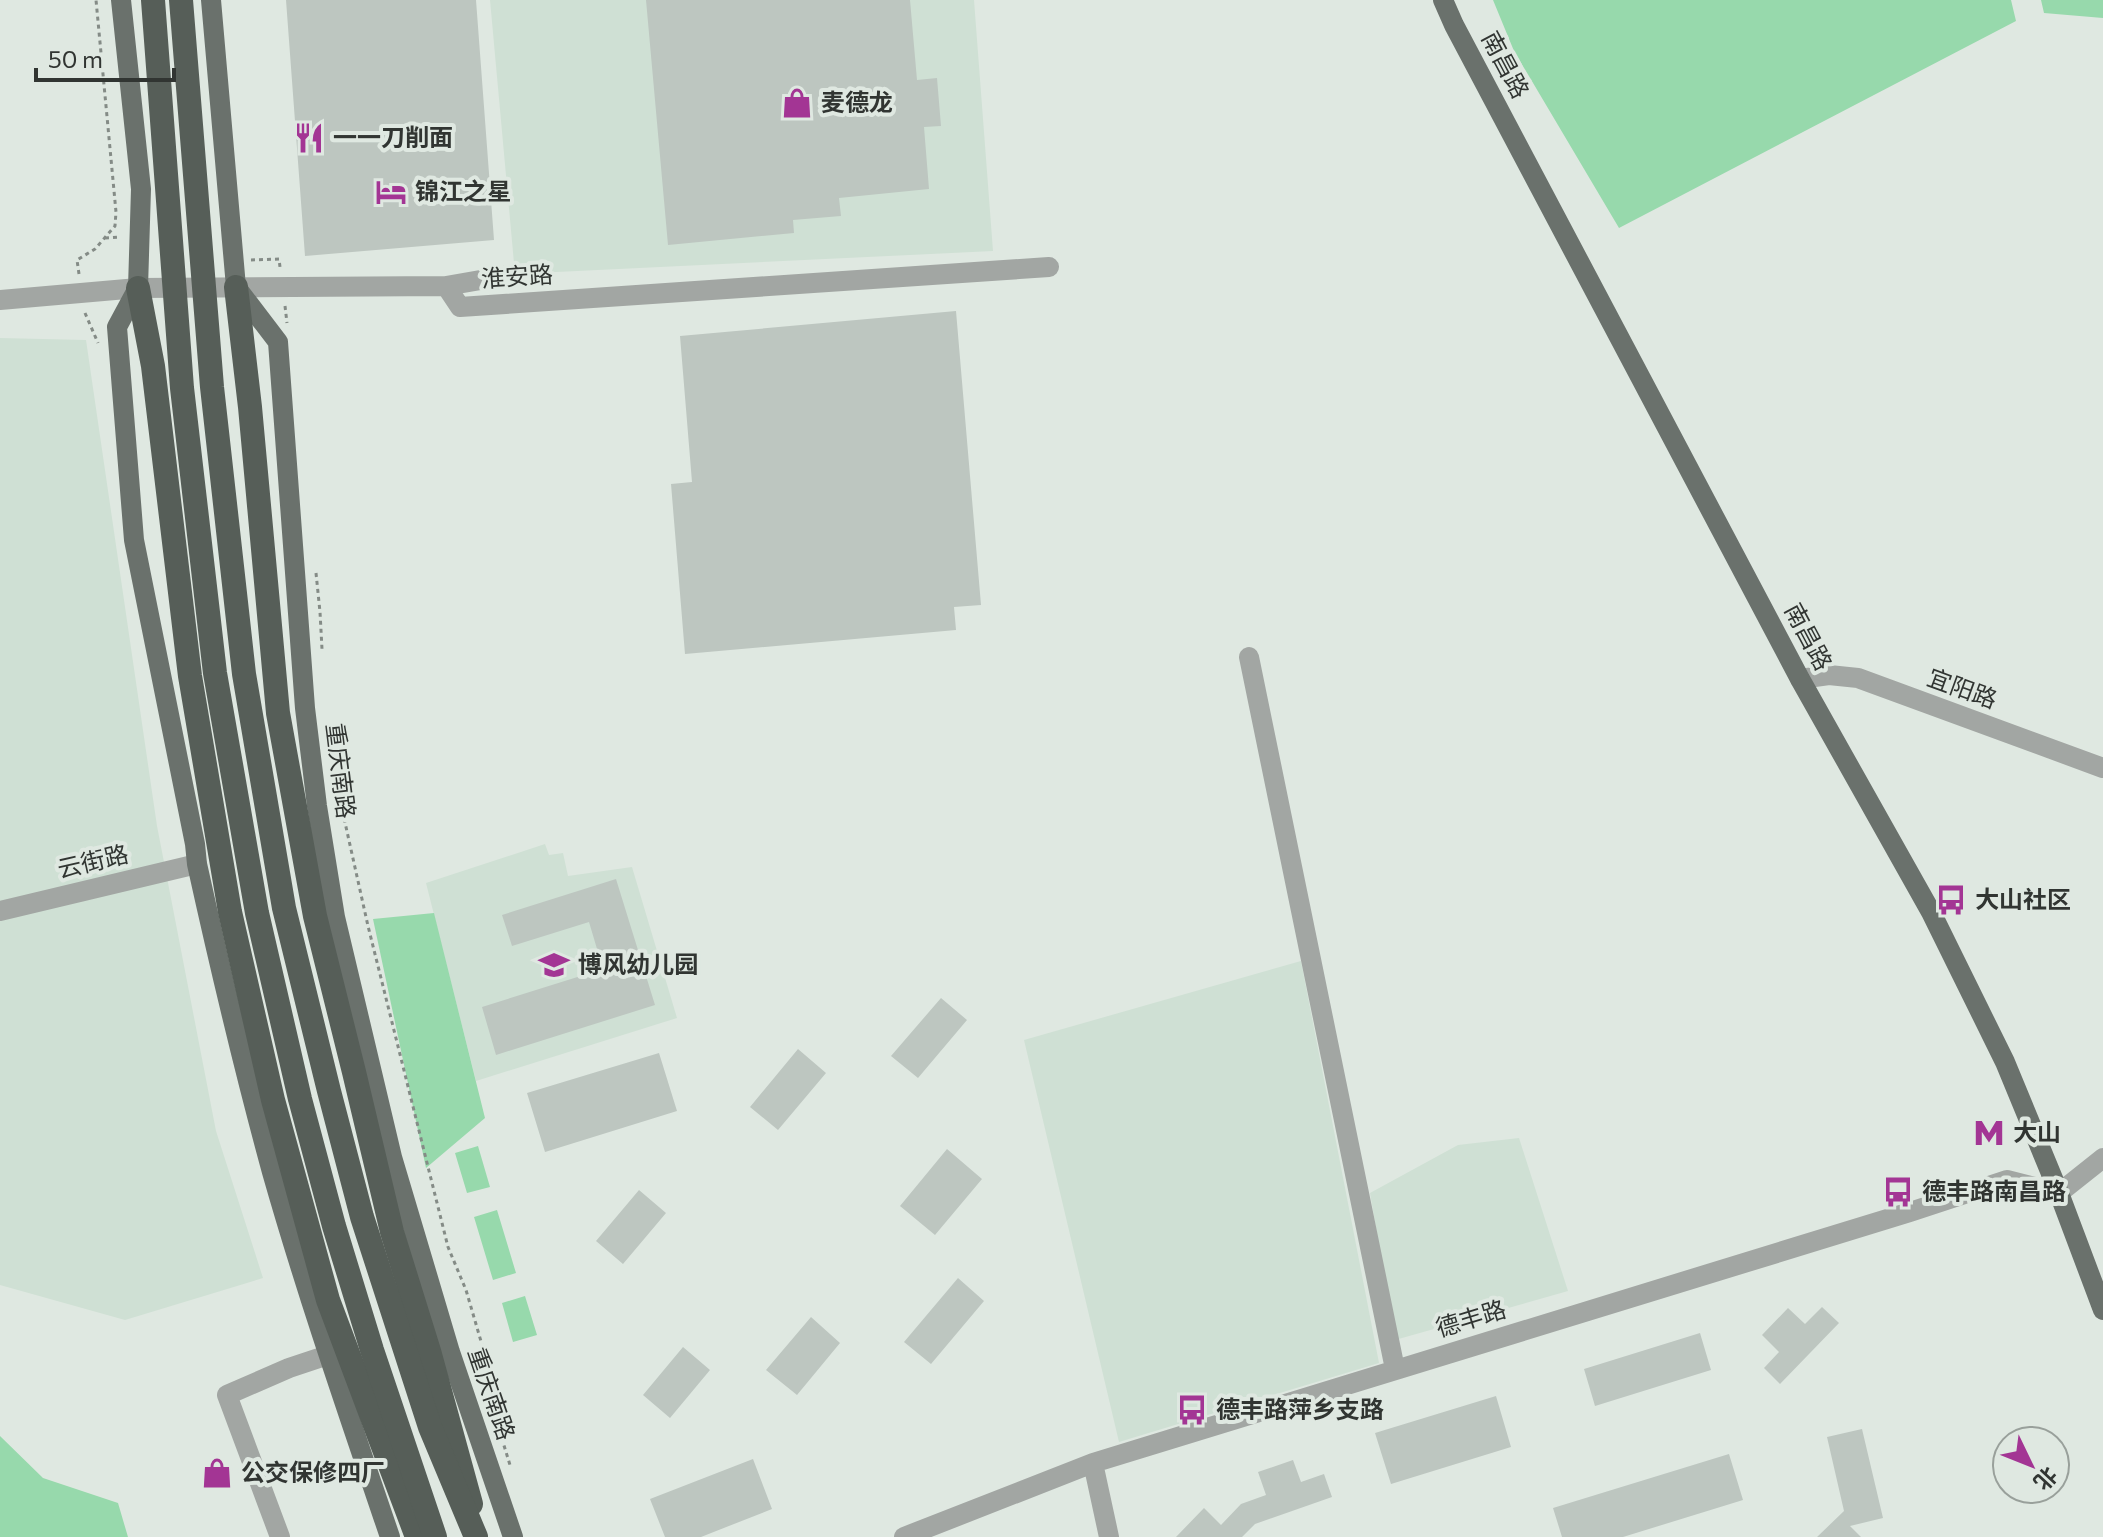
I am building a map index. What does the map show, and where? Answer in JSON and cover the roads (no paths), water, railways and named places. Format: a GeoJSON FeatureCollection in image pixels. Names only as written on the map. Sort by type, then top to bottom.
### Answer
{"type":"FeatureCollection","features":[{"type":"Feature","properties":{"kind":"highway"},"geometry":{"type":"LineString","coordinates":[[153,0],[184,404],[215,673],[257,913],[300,1099],[334,1226],[435,1537]]}},
{"type":"Feature","properties":{"kind":"highway"},"geometry":{"type":"LineString","coordinates":[[181,0],[212,387],[244,674],[284,908],[367,1232],[430,1427],[478,1537]]}},
{"type":"Feature","properties":{"kind":"highway"},"geometry":{"type":"LineString","coordinates":[[236,287],[278,713],[315,916],[392,1232],[429,1351],[478,1537]]}},
{"type":"Feature","properties":{"kind":"highway"},"geometry":{"type":"LineString","coordinates":[[138,288],[153,366],[190,676],[230,912],[273,1100],[328,1300],[417,1537]]}},
{"type":"Feature","properties":{"kind":"main road"},"geometry":{"type":"LineString","coordinates":[[121,0],[141,189],[138,288],[117,327],[134,540],[197,864],[231,1019],[273,1174],[328,1355],[390,1537]]}},
{"type":"Feature","properties":{"kind":"main road"},"geometry":{"type":"LineString","coordinates":[[211,0],[236,287]]}},
{"type":"Feature","properties":{"kind":"main road","name":"南昌路"},"geometry":{"type":"LineString","coordinates":[[1443,0],[1800,679],[1931,912],[2005,1062],[2103,1310]]}},
{"type":"Feature","properties":{"kind":"main road","name":"重庆南路"},"geometry":{"type":"LineString","coordinates":[[236,287],[278,342],[305,708],[335,917],[392,1157],[450,1352],[513,1537]]}},
{"type":"Feature","properties":{"kind":"street","name":"淮安路"},"geometry":{"type":"LineString","coordinates":[[0,300],[138,288],[446,286],[460,307],[1049,267]]}},
{"type":"Feature","properties":{"kind":"street"},"geometry":{"type":"LineString","coordinates":[[446,286],[515,274]]}},
{"type":"Feature","properties":{"kind":"street"},"geometry":{"type":"LineString","coordinates":[[1249,657],[1395,1369]]}},
{"type":"Feature","properties":{"kind":"street","name":"宜阳路"},"geometry":{"type":"LineString","coordinates":[[1800,679],[1829,675],[1858,678],[2103,768]]}},
{"type":"Feature","properties":{"kind":"street","name":"云街路"},"geometry":{"type":"LineString","coordinates":[[0,911],[197,864]]}},
{"type":"Feature","properties":{"kind":"street"},"geometry":{"type":"LineString","coordinates":[[2059,1193],[2103,1158]]}},
{"type":"Feature","properties":{"kind":"street","name":"德丰路"},"geometry":{"type":"LineString","coordinates":[[904,1537],[1093,1463],[2007,1180],[2059,1193]]}},
{"type":"Feature","properties":{"kind":"street"},"geometry":{"type":"LineString","coordinates":[[280,1537],[227,1395],[328,1355]]}},
{"type":"Feature","properties":{"kind":"street"},"geometry":{"type":"LineString","coordinates":[[1093,1463],[1109,1537]]}},
{"type":"Feature","properties":{"kind":"place","name":"麦德龙"},"geometry":{"type":"Point","coordinates":[797,103]}},
{"type":"Feature","properties":{"kind":"place","name":"一一刀削面"},"geometry":{"type":"Point","coordinates":[309,138]}},
{"type":"Feature","properties":{"kind":"place","name":"锦江之星"},"geometry":{"type":"Point","coordinates":[391,192]}},
{"type":"Feature","properties":{"kind":"place","name":"大山社区"},"geometry":{"type":"Point","coordinates":[1951,900]}},
{"type":"Feature","properties":{"kind":"place","name":"博风幼儿园"},"geometry":{"type":"Point","coordinates":[554,965]}},
{"type":"Feature","properties":{"kind":"place","name":"大山"},"geometry":{"type":"Point","coordinates":[1989,1133]}},
{"type":"Feature","properties":{"kind":"place","name":"德丰路南昌路"},"geometry":{"type":"Point","coordinates":[1898,1192]}},
{"type":"Feature","properties":{"kind":"place","name":"德丰路萍乡支路"},"geometry":{"type":"Point","coordinates":[1192,1410]}},
{"type":"Feature","properties":{"kind":"place","name":"公交保修四厂"},"geometry":{"type":"Point","coordinates":[217,1473]}}]}
